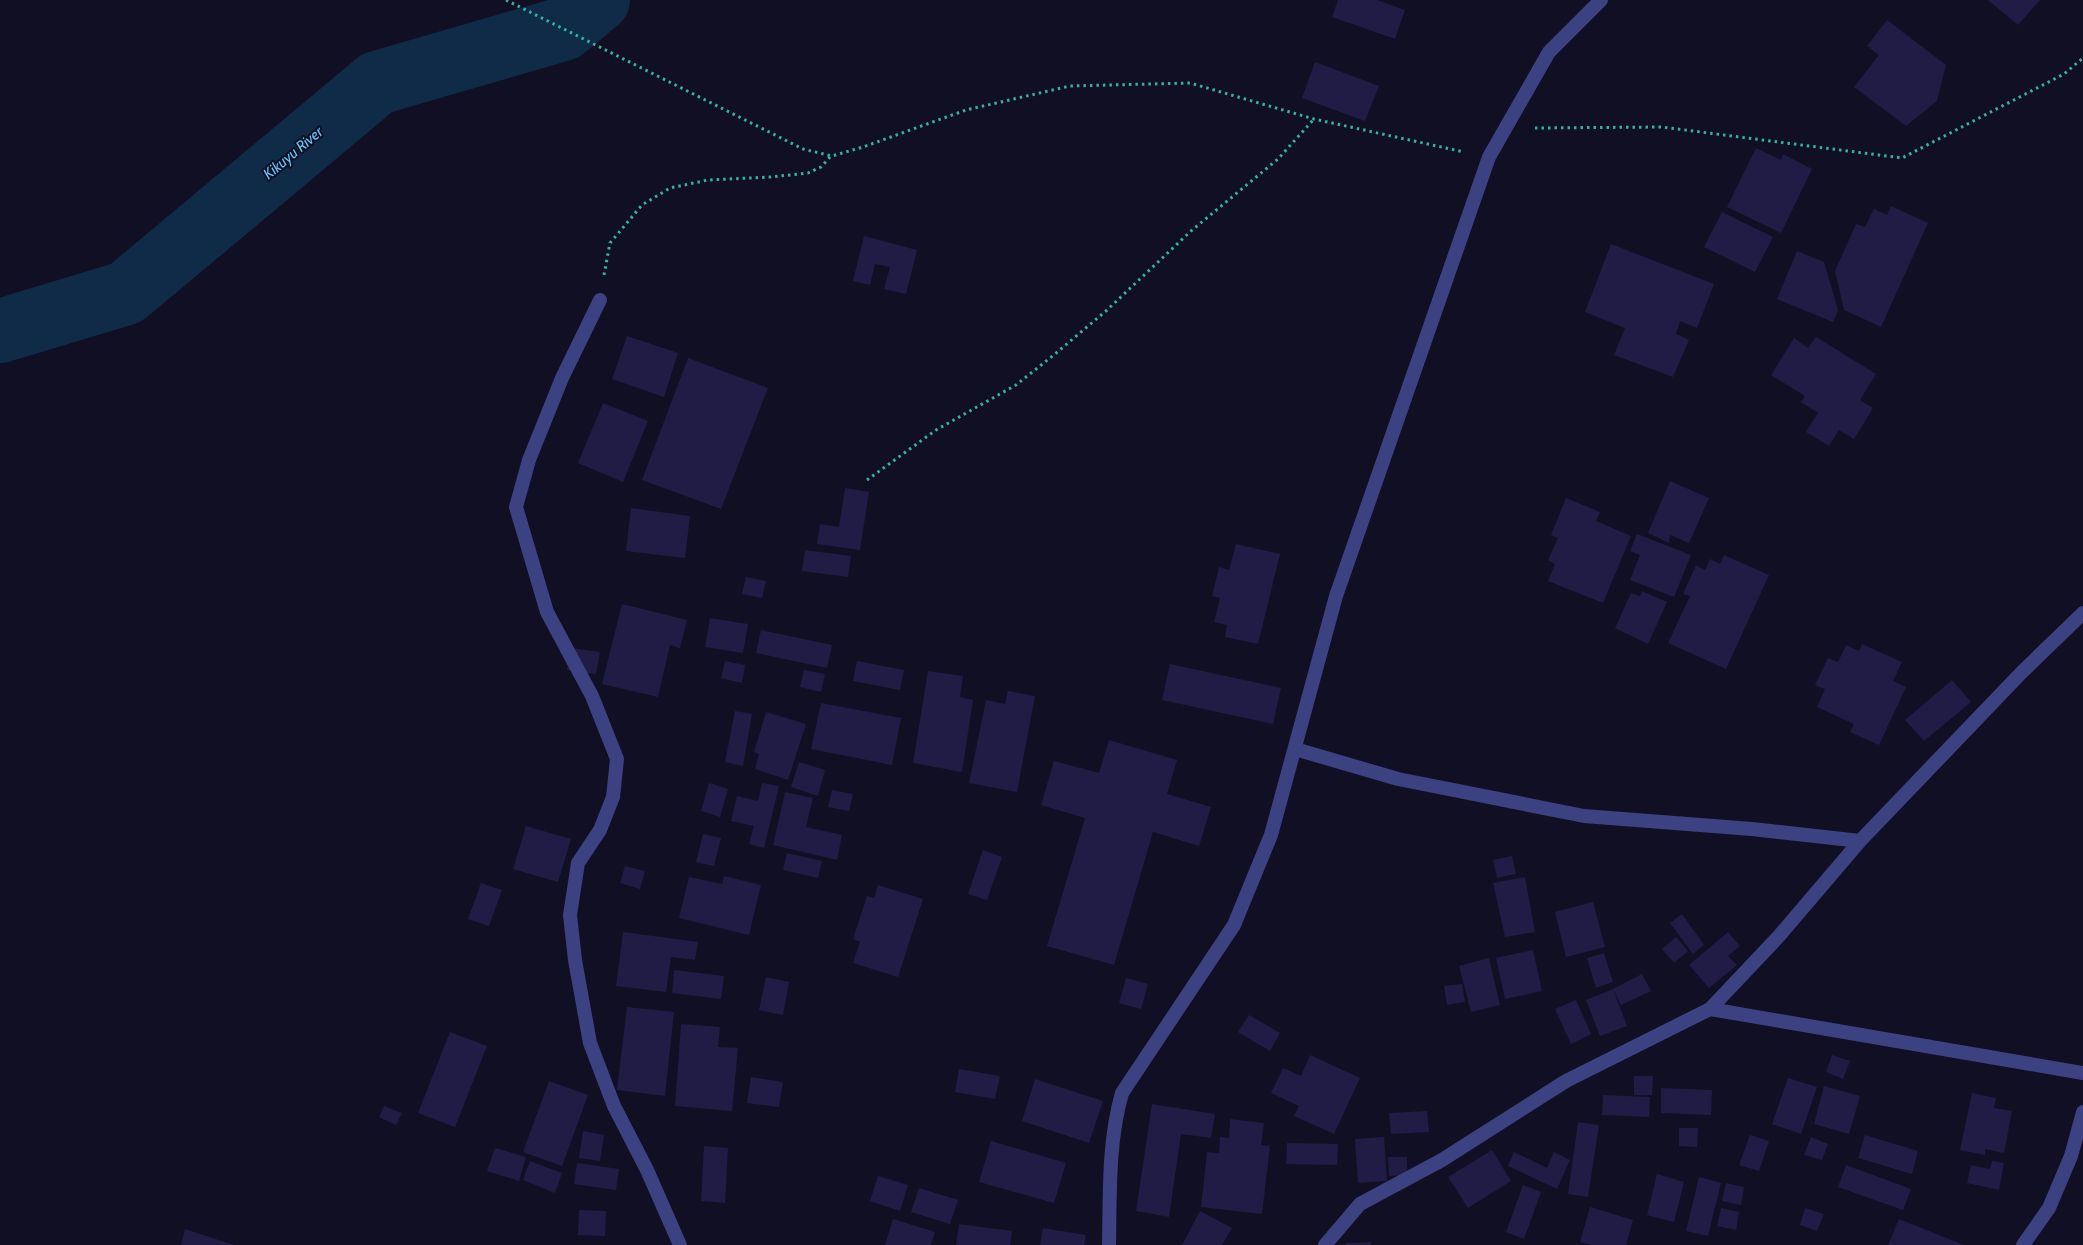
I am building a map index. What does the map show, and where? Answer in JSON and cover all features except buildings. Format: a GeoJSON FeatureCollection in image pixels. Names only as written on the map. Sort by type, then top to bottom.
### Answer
{"type":"FeatureCollection","features":[{"type":"Feature","properties":{"kind":"street"},"geometry":{"type":"LineString","coordinates":[[1109,1245],[1111,1158],[1115,1120],[1122,1093],[1234,925],[1271,835],[1336,596],[1489,157],[1549,52],[1601,0]]}},
{"type":"Feature","properties":{"kind":"street"},"geometry":{"type":"LineString","coordinates":[[600,300],[562,378],[528,460],[516,506],[547,612],[592,696],[617,759],[613,797],[600,830],[578,863],[570,915],[575,960],[590,1043],[614,1106],[647,1170],[680,1245]]}},
{"type":"Feature","properties":{"kind":"street"},"geometry":{"type":"LineString","coordinates":[[1326,1245],[1360,1204],[1442,1160],[1566,1081],[1710,1009],[1779,936],[1860,841],[2022,672],[2083,613]]}},
{"type":"Feature","properties":{"kind":"street"},"geometry":{"type":"LineString","coordinates":[[1295,749],[1398,779],[1584,816],[1743,828],[1860,841]]}},
{"type":"Feature","properties":{"kind":"street"},"geometry":{"type":"LineString","coordinates":[[1710,1009],[2083,1074]]}},
{"type":"Feature","properties":{"kind":"street"},"geometry":{"type":"LineString","coordinates":[[2023,1245],[2049,1208],[2071,1156],[2083,1112]]}},
{"type":"Feature","properties":{"kind":"path"},"geometry":{"type":"LineString","coordinates":[[506,0],[803,149],[832,156]]}},
{"type":"Feature","properties":{"kind":"path"},"geometry":{"type":"LineString","coordinates":[[1504,128],[1662,127],[1902,158],[2064,74],[2083,58]]}},
{"type":"Feature","properties":{"kind":"path"},"geometry":{"type":"LineString","coordinates":[[600,300],[610,243],[642,205],[670,188],[708,180],[771,177],[808,172],[821,167],[832,156],[863,147],[966,110],[1070,86],[1190,83],[1314,119],[1489,157]]}},
{"type":"Feature","properties":{"kind":"path"},"geometry":{"type":"LineString","coordinates":[[867,480],[936,430],[1016,385],[1106,310],[1191,231],[1278,159],[1314,119]]}},
{"type":"Feature","properties":{"kind":"waterway","name":"Kikuyu River"},"geometry":{"type":"LineString","coordinates":[[0,331],[126,293],[377,83],[563,29],[598,0]]}}]}
